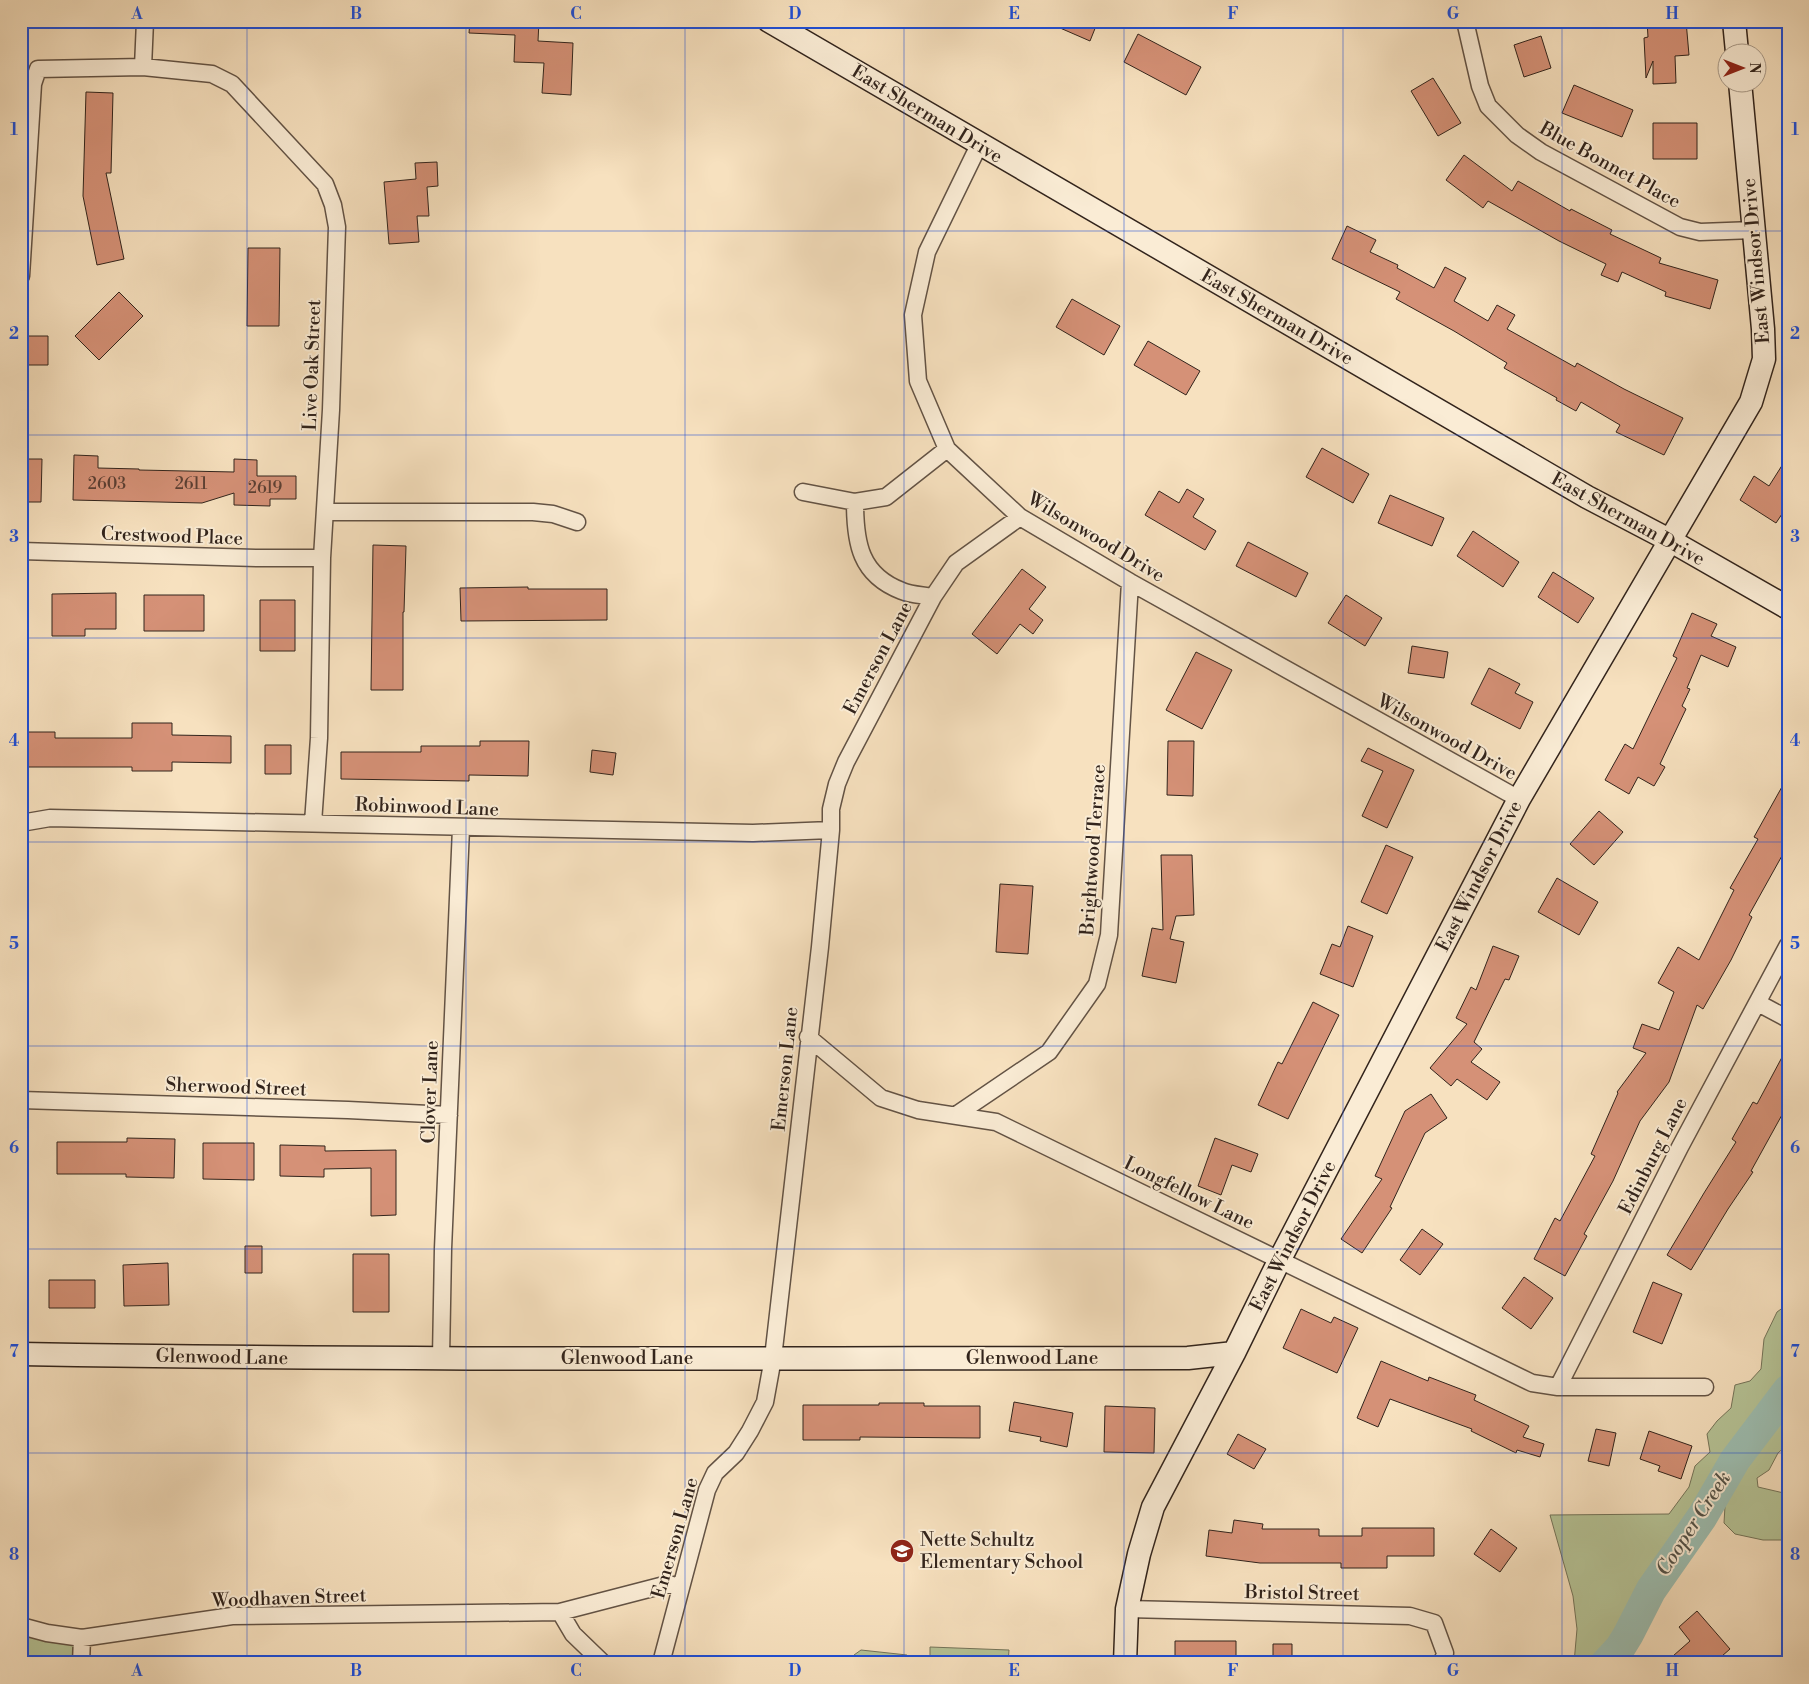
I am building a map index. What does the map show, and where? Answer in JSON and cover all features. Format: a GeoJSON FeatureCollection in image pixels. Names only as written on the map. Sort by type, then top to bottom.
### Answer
{"type":"FeatureCollection","features":[{"type":"Feature","properties":{"kind":"street"},"geometry":{"type":"LineString","coordinates":[[143,67],[145,21]]}},
{"type":"Feature","properties":{"kind":"street","name":"East Sherman Drive"},"geometry":{"type":"LineString","coordinates":[[769,21],[979,145],[1578,492],[1671,541],[1788,608]]}},
{"type":"Feature","properties":{"kind":"street","name":"Blue Bonnet Place"},"geometry":{"type":"LineString","coordinates":[[1465,21],[1480,86],[1488,106],[1518,135],[1541,152],[1680,227],[1700,232],[1754,230]]}},
{"type":"Feature","properties":{"kind":"street"},"geometry":{"type":"LineString","coordinates":[[1734,21],[1736,42]]}},
{"type":"Feature","properties":{"kind":"street","name":"Live Oak Street"},"geometry":{"type":"LineString","coordinates":[[21,276],[33,84],[38,69],[143,67],[212,74],[232,84],[325,184],[333,206],[337,227],[331,410],[322,558],[319,738],[313,823]]}},
{"type":"Feature","properties":{"kind":"street","name":"East Windsor Drive"},"geometry":{"type":"LineString","coordinates":[[1125,1663],[1127,1609],[1139,1554],[1153,1507],[1519,799],[1751,402],[1764,359],[1764,330],[1741,92]]}},
{"type":"Feature","properties":{"kind":"street","name":"Wilsonwood Drive"},"geometry":{"type":"LineString","coordinates":[[979,145],[927,252],[912,315],[918,380],[947,449],[1020,517],[1130,582],[1519,799]]}},
{"type":"Feature","properties":{"kind":"street"},"geometry":{"type":"LineString","coordinates":[[802,492],[855,502],[886,497],[947,449]]}},
{"type":"Feature","properties":{"kind":"street"},"geometry":{"type":"LineString","coordinates":[[855,502],[855,529],[858,544],[866,565],[884,582],[904,592],[933,597]]}},
{"type":"Feature","properties":{"kind":"street"},"geometry":{"type":"LineString","coordinates":[[325,512],[533,512],[553,514],[577,522]]}},
{"type":"Feature","properties":{"kind":"street","name":"Emerson Lane"},"geometry":{"type":"LineString","coordinates":[[661,1663],[707,1490],[715,1473],[736,1453],[765,1402],[773,1358],[806,1079],[808,1037],[832,830],[832,809],[837,784],[846,762],[933,597],[956,563],[1020,517]]}},
{"type":"Feature","properties":{"kind":"street","name":"Crestwood Place"},"geometry":{"type":"LineString","coordinates":[[21,551],[322,558]]}},
{"type":"Feature","properties":{"kind":"street","name":"Brightwood Terrace"},"geometry":{"type":"LineString","coordinates":[[956,1115],[1049,1052],[1098,984],[1109,935],[1130,582]]}},
{"type":"Feature","properties":{"kind":"street","name":"Robinwood Lane"},"geometry":{"type":"LineString","coordinates":[[21,823],[50,818],[753,833],[832,830]]}},
{"type":"Feature","properties":{"kind":"street","name":"Clover Lane"},"geometry":{"type":"LineString","coordinates":[[441,1358],[443,1249],[461,828]]}},
{"type":"Feature","properties":{"kind":"street","name":"Edinburg Lane"},"geometry":{"type":"LineString","coordinates":[[1558,1388],[1680,1147],[1788,945]]}},
{"type":"Feature","properties":{"kind":"street"},"geometry":{"type":"LineString","coordinates":[[1758,1003],[1788,1019]]}},
{"type":"Feature","properties":{"kind":"street","name":"Longfellow Lane"},"geometry":{"type":"LineString","coordinates":[[808,1037],[881,1098],[918,1110],[996,1122],[1532,1383],[1558,1388],[1705,1387]]}},
{"type":"Feature","properties":{"kind":"street","name":"Sherwood Street"},"geometry":{"type":"LineString","coordinates":[[21,1100],[450,1115]]}},
{"type":"Feature","properties":{"kind":"street","name":"Glenwood Lane"},"geometry":{"type":"LineString","coordinates":[[21,1354],[258,1358],[1188,1358],[1234,1353]]}},
{"type":"Feature","properties":{"kind":"street","name":"Woodhaven Street"},"geometry":{"type":"LineString","coordinates":[[21,1626],[47,1633],[82,1638],[232,1616],[560,1612],[668,1584],[681,1587]]}},
{"type":"Feature","properties":{"kind":"street","name":"Bristol Street"},"geometry":{"type":"LineString","coordinates":[[1127,1609],[1410,1616],[1434,1623],[1445,1652],[1442,1663]]}},
{"type":"Feature","properties":{"kind":"street"},"geometry":{"type":"LineString","coordinates":[[560,1612],[573,1634],[603,1663]]}},
{"type":"Feature","properties":{"kind":"street"},"geometry":{"type":"LineString","coordinates":[[81,1663],[82,1638]]}},
{"type":"Feature","properties":{"kind":"green space"},"geometry":{"type":"Polygon","coordinates":[[[1788,1304],[1788,1444],[1778,1453],[1769,1470],[1757,1478],[1758,1487],[1788,1494],[1788,1540],[1763,1540],[1735,1534],[1724,1523],[1725,1506],[1712,1491],[1706,1505],[1681,1543],[1639,1597],[1627,1619],[1606,1646],[1608,1663],[1574,1663],[1577,1629],[1573,1596],[1550,1515],[1669,1514],[1689,1487],[1695,1466],[1710,1452],[1707,1434],[1731,1408],[1735,1385],[1750,1381],[1761,1369],[1764,1339],[1777,1312],[1788,1304]]]}},
{"type":"Feature","properties":{"kind":"green space"},"geometry":{"type":"Polygon","coordinates":[[[21,1626],[82,1638],[81,1663],[21,1663],[21,1626]]]}},
{"type":"Feature","properties":{"kind":"green space"},"geometry":{"type":"Polygon","coordinates":[[[930,1647],[1009,1650],[1008,1663],[930,1663],[930,1647]]]}},
{"type":"Feature","properties":{"kind":"green space"},"geometry":{"type":"Polygon","coordinates":[[[861,1650],[907,1655],[912,1663],[853,1663],[854,1655],[861,1650]]]}},
{"type":"Feature","properties":{"kind":"building"},"geometry":{"type":"Polygon","coordinates":[[[470,21],[539,21],[538,41],[573,43],[571,95],[542,93],[544,63],[514,62],[515,35],[469,33],[470,21]]]}},
{"type":"Feature","properties":{"kind":"building"},"geometry":{"type":"Polygon","coordinates":[[[1044,21],[1098,21],[1090,41],[1044,21]]]}},
{"type":"Feature","properties":{"kind":"building"},"geometry":{"type":"Polygon","coordinates":[[[1647,21],[1686,21],[1689,55],[1675,56],[1676,83],[1653,84],[1653,61],[1646,78],[1644,38],[1648,37],[1647,21]]]}},
{"type":"Feature","properties":{"kind":"building"},"geometry":{"type":"Polygon","coordinates":[[[1138,34],[1201,67],[1186,95],[1124,62],[1138,34]]]}},
{"type":"Feature","properties":{"kind":"building"},"geometry":{"type":"Polygon","coordinates":[[[1541,36],[1551,68],[1524,77],[1514,45],[1541,36]]]}},
{"type":"Feature","properties":{"kind":"building"},"geometry":{"type":"Polygon","coordinates":[[[1433,78],[1461,123],[1438,136],[1411,91],[1433,78]]]}},
{"type":"Feature","properties":{"kind":"building"},"geometry":{"type":"Polygon","coordinates":[[[1574,85],[1633,110],[1622,137],[1562,113],[1574,85]]]}},
{"type":"Feature","properties":{"kind":"building"},"geometry":{"type":"Polygon","coordinates":[[[86,92],[113,93],[111,173],[106,173],[124,259],[97,265],[83,196],[86,92]]]}},
{"type":"Feature","properties":{"kind":"building"},"geometry":{"type":"Polygon","coordinates":[[[1653,123],[1697,123],[1697,159],[1653,159],[1653,123]]]}},
{"type":"Feature","properties":{"kind":"building"},"geometry":{"type":"Polygon","coordinates":[[[1464,155],[1512,191],[1518,181],[1570,211],[1571,209],[1612,230],[1610,234],[1661,258],[1659,263],[1718,280],[1710,309],[1665,296],[1666,292],[1622,272],[1618,282],[1601,275],[1606,264],[1559,241],[1488,201],[1483,208],[1446,180],[1464,155]]]}},
{"type":"Feature","properties":{"kind":"building"},"geometry":{"type":"Polygon","coordinates":[[[437,162],[438,186],[427,187],[429,216],[417,216],[419,242],[389,244],[384,182],[416,179],[415,163],[437,162]]]}},
{"type":"Feature","properties":{"kind":"building"},"geometry":{"type":"Polygon","coordinates":[[[1347,226],[1376,240],[1370,252],[1398,265],[1397,268],[1434,288],[1445,267],[1466,278],[1454,301],[1488,321],[1497,305],[1515,315],[1507,329],[1575,367],[1577,363],[1683,418],[1664,455],[1616,432],[1620,425],[1581,402],[1576,411],[1556,400],[1557,398],[1504,368],[1507,363],[1396,299],[1400,292],[1332,259],[1347,226]]]}},
{"type":"Feature","properties":{"kind":"building"},"geometry":{"type":"Polygon","coordinates":[[[248,248],[280,248],[279,326],[247,326],[248,248]]]}},
{"type":"Feature","properties":{"kind":"building"},"geometry":{"type":"Polygon","coordinates":[[[119,292],[143,316],[99,360],[75,336],[119,292]]]}},
{"type":"Feature","properties":{"kind":"building"},"geometry":{"type":"Polygon","coordinates":[[[1072,299],[1120,326],[1104,355],[1056,327],[1072,299]]]}},
{"type":"Feature","properties":{"kind":"building"},"geometry":{"type":"Polygon","coordinates":[[[21,336],[48,336],[48,365],[21,365],[21,336]]]}},
{"type":"Feature","properties":{"kind":"building"},"geometry":{"type":"Polygon","coordinates":[[[1148,341],[1200,371],[1186,395],[1134,365],[1148,341]]]}},
{"type":"Feature","properties":{"kind":"building"},"geometry":{"type":"Polygon","coordinates":[[[1322,448],[1369,474],[1353,503],[1306,477],[1322,448]]]}},
{"type":"Feature","properties":{"kind":"building"},"geometry":{"type":"Polygon","coordinates":[[[74,455],[98,456],[98,468],[139,470],[234,472],[234,459],[257,460],[257,476],[296,476],[296,499],[270,499],[270,506],[234,505],[234,493],[202,503],[73,500],[74,455]]]}},
{"type":"Feature","properties":{"kind":"building"},"geometry":{"type":"Polygon","coordinates":[[[1788,456],[1788,505],[1776,523],[1740,500],[1754,476],[1769,486],[1788,456]]]}},
{"type":"Feature","properties":{"kind":"building"},"geometry":{"type":"Polygon","coordinates":[[[21,459],[42,459],[41,502],[21,502],[21,459]]]}},
{"type":"Feature","properties":{"kind":"building"},"geometry":{"type":"Polygon","coordinates":[[[1187,489],[1204,499],[1193,517],[1216,531],[1205,550],[1145,515],[1159,491],[1179,503],[1187,489]]]}},
{"type":"Feature","properties":{"kind":"building"},"geometry":{"type":"Polygon","coordinates":[[[1390,495],[1444,518],[1432,546],[1378,523],[1390,495]]]}},
{"type":"Feature","properties":{"kind":"building"},"geometry":{"type":"Polygon","coordinates":[[[1473,531],[1519,562],[1503,587],[1457,556],[1473,531]]]}},
{"type":"Feature","properties":{"kind":"building"},"geometry":{"type":"Polygon","coordinates":[[[1248,542],[1308,573],[1296,597],[1236,566],[1248,542]]]}},
{"type":"Feature","properties":{"kind":"building"},"geometry":{"type":"Polygon","coordinates":[[[373,545],[406,546],[403,612],[403,690],[371,690],[373,545]]]}},
{"type":"Feature","properties":{"kind":"building"},"geometry":{"type":"Polygon","coordinates":[[[1022,569],[1046,587],[1029,609],[1043,620],[1033,634],[1020,624],[997,654],[972,634],[1022,569]]]}},
{"type":"Feature","properties":{"kind":"building"},"geometry":{"type":"Polygon","coordinates":[[[1553,572],[1594,598],[1578,623],[1538,597],[1553,572]]]}},
{"type":"Feature","properties":{"kind":"building"},"geometry":{"type":"Polygon","coordinates":[[[528,587],[528,589],[607,589],[607,620],[461,621],[460,588],[528,587]]]}},
{"type":"Feature","properties":{"kind":"building"},"geometry":{"type":"Polygon","coordinates":[[[116,593],[116,629],[85,629],[85,636],[52,636],[52,594],[116,593]]]}},
{"type":"Feature","properties":{"kind":"building"},"geometry":{"type":"Polygon","coordinates":[[[144,595],[204,595],[204,631],[144,631],[144,595]]]}},
{"type":"Feature","properties":{"kind":"building"},"geometry":{"type":"Polygon","coordinates":[[[1346,595],[1382,618],[1365,646],[1328,623],[1346,595]]]}},
{"type":"Feature","properties":{"kind":"building"},"geometry":{"type":"Polygon","coordinates":[[[260,600],[295,600],[295,651],[260,651],[260,600]]]}},
{"type":"Feature","properties":{"kind":"building"},"geometry":{"type":"Polygon","coordinates":[[[1692,613],[1717,624],[1711,636],[1736,647],[1728,667],[1701,655],[1687,688],[1690,689],[1682,706],[1686,709],[1660,764],[1665,767],[1654,786],[1638,777],[1629,794],[1605,780],[1625,744],[1633,749],[1677,658],[1673,656],[1692,613]]]}},
{"type":"Feature","properties":{"kind":"building"},"geometry":{"type":"Polygon","coordinates":[[[1412,646],[1448,652],[1444,678],[1408,673],[1412,646]]]}},
{"type":"Feature","properties":{"kind":"building"},"geometry":{"type":"Polygon","coordinates":[[[1196,652],[1232,670],[1202,729],[1166,710],[1196,652]]]}},
{"type":"Feature","properties":{"kind":"building"},"geometry":{"type":"Polygon","coordinates":[[[1489,668],[1520,684],[1515,693],[1533,702],[1520,729],[1471,704],[1489,668]]]}},
{"type":"Feature","properties":{"kind":"building"},"geometry":{"type":"Polygon","coordinates":[[[132,723],[172,723],[172,735],[231,736],[231,763],[172,762],[172,771],[132,771],[132,767],[21,767],[21,732],[55,732],[55,738],[132,738],[132,723]]]}},
{"type":"Feature","properties":{"kind":"building"},"geometry":{"type":"Polygon","coordinates":[[[480,741],[529,741],[528,776],[469,775],[469,781],[341,779],[341,752],[421,752],[421,746],[480,746],[480,741]]]}},
{"type":"Feature","properties":{"kind":"building"},"geometry":{"type":"Polygon","coordinates":[[[1168,741],[1194,741],[1193,796],[1167,795],[1168,741]]]}},
{"type":"Feature","properties":{"kind":"building"},"geometry":{"type":"Polygon","coordinates":[[[265,745],[291,745],[291,774],[265,774],[265,745]]]}},
{"type":"Feature","properties":{"kind":"building"},"geometry":{"type":"Polygon","coordinates":[[[1368,748],[1414,770],[1387,828],[1362,816],[1383,771],[1361,761],[1368,748]]]}},
{"type":"Feature","properties":{"kind":"building"},"geometry":{"type":"Polygon","coordinates":[[[592,750],[616,753],[613,775],[590,772],[592,750]]]}},
{"type":"Feature","properties":{"kind":"building"},"geometry":{"type":"Polygon","coordinates":[[[1788,776],[1788,845],[1749,915],[1752,917],[1731,960],[1703,1009],[1697,1005],[1669,1082],[1640,1121],[1613,1181],[1584,1234],[1587,1236],[1565,1276],[1534,1259],[1555,1218],[1560,1221],[1595,1156],[1591,1154],[1617,1092],[1646,1053],[1633,1048],[1642,1024],[1659,1030],[1674,992],[1658,983],[1678,947],[1699,960],[1734,890],[1730,888],[1758,839],[1754,837],[1788,776]]]}},
{"type":"Feature","properties":{"kind":"building"},"geometry":{"type":"Polygon","coordinates":[[[1599,811],[1623,832],[1594,865],[1570,844],[1599,811]]]}},
{"type":"Feature","properties":{"kind":"building"},"geometry":{"type":"Polygon","coordinates":[[[1386,845],[1413,857],[1387,914],[1361,902],[1386,845]]]}},
{"type":"Feature","properties":{"kind":"building"},"geometry":{"type":"Polygon","coordinates":[[[1161,855],[1192,855],[1194,915],[1176,916],[1170,939],[1184,942],[1176,983],[1142,976],[1152,928],[1163,930],[1161,855]]]}},
{"type":"Feature","properties":{"kind":"building"},"geometry":{"type":"Polygon","coordinates":[[[1557,878],[1598,902],[1579,935],[1538,912],[1557,878]]]}},
{"type":"Feature","properties":{"kind":"building"},"geometry":{"type":"Polygon","coordinates":[[[1000,884],[1033,886],[1028,954],[996,952],[1000,884]]]}},
{"type":"Feature","properties":{"kind":"building"},"geometry":{"type":"Polygon","coordinates":[[[1348,926],[1373,936],[1353,987],[1320,974],[1332,944],[1340,947],[1348,926]]]}},
{"type":"Feature","properties":{"kind":"building"},"geometry":{"type":"Polygon","coordinates":[[[1493,946],[1519,956],[1509,980],[1505,979],[1474,1042],[1482,1049],[1471,1062],[1500,1082],[1487,1100],[1457,1079],[1451,1086],[1430,1068],[1467,1024],[1456,1018],[1471,987],[1476,990],[1493,946]]]}},
{"type":"Feature","properties":{"kind":"building"},"geometry":{"type":"Polygon","coordinates":[[[1313,1002],[1339,1015],[1288,1119],[1258,1105],[1278,1062],[1282,1064],[1313,1002]]]}},
{"type":"Feature","properties":{"kind":"building"},"geometry":{"type":"Polygon","coordinates":[[[1788,1046],[1788,1104],[1751,1171],[1753,1172],[1691,1270],[1667,1255],[1736,1142],[1732,1139],[1753,1102],[1757,1104],[1788,1046]]]}},
{"type":"Feature","properties":{"kind":"building"},"geometry":{"type":"Polygon","coordinates":[[[1431,1094],[1447,1118],[1425,1133],[1390,1207],[1392,1208],[1362,1253],[1341,1239],[1382,1179],[1375,1176],[1405,1111],[1431,1094]]]}},
{"type":"Feature","properties":{"kind":"building"},"geometry":{"type":"Polygon","coordinates":[[[127,1138],[175,1139],[174,1178],[126,1177],[126,1174],[57,1174],[57,1142],[127,1142],[127,1138]]]}},
{"type":"Feature","properties":{"kind":"building"},"geometry":{"type":"Polygon","coordinates":[[[1215,1138],[1258,1154],[1251,1172],[1232,1165],[1221,1195],[1198,1186],[1215,1138]]]}},
{"type":"Feature","properties":{"kind":"building"},"geometry":{"type":"Polygon","coordinates":[[[203,1143],[254,1143],[254,1180],[203,1179],[203,1143]]]}},
{"type":"Feature","properties":{"kind":"building"},"geometry":{"type":"Polygon","coordinates":[[[280,1145],[325,1146],[325,1151],[396,1150],[396,1215],[371,1216],[371,1168],[324,1169],[324,1177],[280,1176],[280,1145]]]}},
{"type":"Feature","properties":{"kind":"building"},"geometry":{"type":"Polygon","coordinates":[[[1422,1229],[1443,1244],[1420,1275],[1400,1260],[1422,1229]]]}},
{"type":"Feature","properties":{"kind":"building"},"geometry":{"type":"Polygon","coordinates":[[[245,1246],[262,1246],[262,1273],[245,1273],[245,1246]]]}},
{"type":"Feature","properties":{"kind":"building"},"geometry":{"type":"Polygon","coordinates":[[[353,1254],[389,1254],[389,1312],[353,1312],[353,1254]]]}},
{"type":"Feature","properties":{"kind":"building"},"geometry":{"type":"Polygon","coordinates":[[[168,1263],[169,1305],[124,1306],[123,1265],[168,1263]]]}},
{"type":"Feature","properties":{"kind":"building"},"geometry":{"type":"Polygon","coordinates":[[[1524,1277],[1553,1298],[1531,1329],[1502,1308],[1524,1277]]]}},
{"type":"Feature","properties":{"kind":"building"},"geometry":{"type":"Polygon","coordinates":[[[49,1280],[95,1280],[95,1308],[49,1308],[49,1280]]]}},
{"type":"Feature","properties":{"kind":"building"},"geometry":{"type":"Polygon","coordinates":[[[1653,1282],[1682,1294],[1662,1344],[1633,1332],[1653,1282]]]}},
{"type":"Feature","properties":{"kind":"building"},"geometry":{"type":"Polygon","coordinates":[[[1301,1309],[1331,1323],[1334,1317],[1358,1328],[1337,1373],[1283,1348],[1301,1309]]]}},
{"type":"Feature","properties":{"kind":"building"},"geometry":{"type":"Polygon","coordinates":[[[1381,1361],[1428,1381],[1429,1377],[1476,1395],[1474,1400],[1529,1426],[1523,1437],[1544,1444],[1540,1457],[1517,1450],[1516,1453],[1471,1431],[1472,1429],[1390,1399],[1378,1427],[1357,1418],[1381,1361]]]}},
{"type":"Feature","properties":{"kind":"building"},"geometry":{"type":"Polygon","coordinates":[[[1014,1402],[1073,1413],[1067,1447],[1040,1441],[1041,1437],[1009,1431],[1014,1402]]]}},
{"type":"Feature","properties":{"kind":"building"},"geometry":{"type":"Polygon","coordinates":[[[879,1403],[924,1403],[924,1406],[980,1406],[980,1438],[860,1437],[860,1440],[803,1440],[803,1405],[879,1405],[879,1403]]]}},
{"type":"Feature","properties":{"kind":"building"},"geometry":{"type":"Polygon","coordinates":[[[1105,1406],[1155,1408],[1154,1453],[1104,1452],[1105,1406]]]}},
{"type":"Feature","properties":{"kind":"building"},"geometry":{"type":"Polygon","coordinates":[[[1596,1429],[1616,1433],[1609,1466],[1588,1461],[1596,1429]]]}},
{"type":"Feature","properties":{"kind":"building"},"geometry":{"type":"Polygon","coordinates":[[[1649,1431],[1692,1446],[1681,1479],[1658,1471],[1660,1466],[1640,1459],[1649,1431]]]}},
{"type":"Feature","properties":{"kind":"building"},"geometry":{"type":"Polygon","coordinates":[[[1238,1434],[1266,1449],[1254,1469],[1227,1454],[1238,1434]]]}},
{"type":"Feature","properties":{"kind":"building"},"geometry":{"type":"Polygon","coordinates":[[[1234,1520],[1263,1524],[1262,1529],[1319,1529],[1319,1536],[1362,1536],[1362,1528],[1434,1528],[1434,1556],[1387,1556],[1387,1568],[1341,1568],[1341,1563],[1260,1563],[1206,1556],[1209,1530],[1232,1533],[1234,1520]]]}},
{"type":"Feature","properties":{"kind":"building"},"geometry":{"type":"Polygon","coordinates":[[[1491,1529],[1517,1548],[1500,1572],[1474,1554],[1491,1529]]]}},
{"type":"Feature","properties":{"kind":"building"},"geometry":{"type":"Polygon","coordinates":[[[1697,1611],[1730,1649],[1714,1663],[1665,1663],[1690,1641],[1679,1627],[1697,1611]]]}},
{"type":"Feature","properties":{"kind":"building"},"geometry":{"type":"Polygon","coordinates":[[[1175,1641],[1236,1641],[1236,1663],[1175,1663],[1175,1641]]]}},
{"type":"Feature","properties":{"kind":"building"},"geometry":{"type":"Polygon","coordinates":[[[1273,1644],[1292,1644],[1292,1663],[1273,1663],[1273,1644]]]}},
{"type":"Feature","properties":{"kind":"waterway","name":"Cooper Creek"},"geometry":{"type":"LineString","coordinates":[[1606,1663],[1620,1648],[1651,1590],[1702,1517],[1735,1460],[1788,1390]]}},
{"type":"Feature","properties":{"kind":"place","name":"Nette Schultz Elementary School"},"geometry":{"type":"Point","coordinates":[902,1551]}}]}
